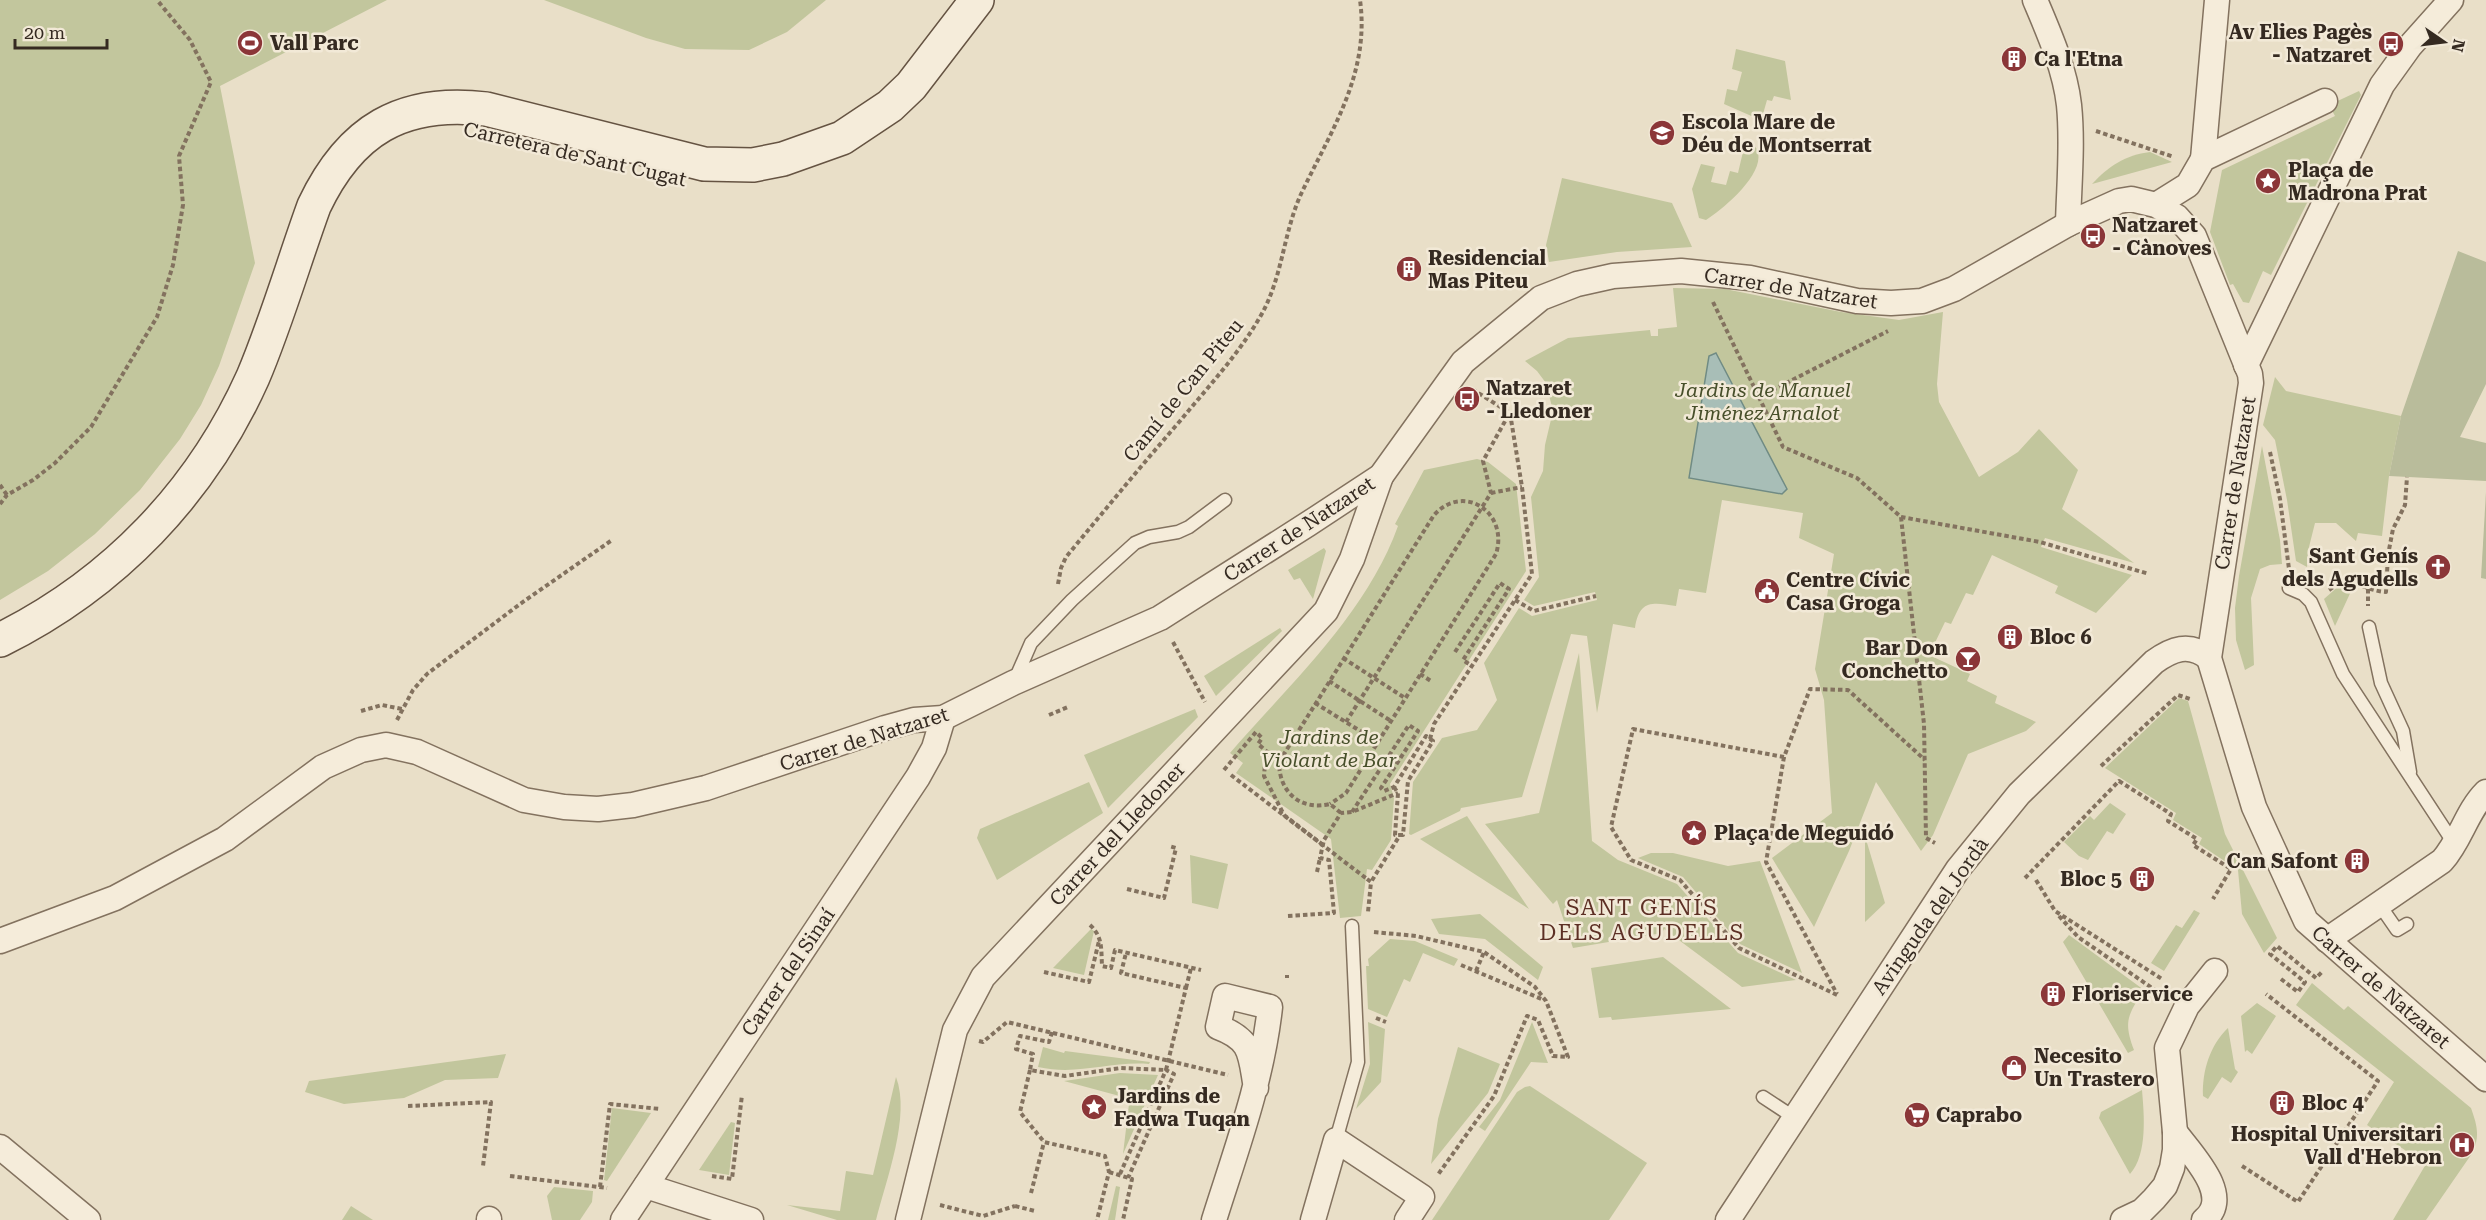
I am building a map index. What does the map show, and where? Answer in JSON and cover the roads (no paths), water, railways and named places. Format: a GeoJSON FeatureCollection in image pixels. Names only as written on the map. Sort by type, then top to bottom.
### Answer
{"type":"FeatureCollection","features":[{"type":"Feature","properties":{"kind":"main road","name":"Carretera de Sant Cugat"},"geometry":{"type":"LineString","coordinates":[[0,619],[54,587],[88,561],[121,532],[177,468],[209,418],[236,365],[296,202],[306,181],[319,157],[357,118],[398,96],[444,87],[468,88],[491,90],[697,145],[729,146],[773,141],[825,123],[873,94],[894,75],[954,0]]}},
{"type":"Feature","properties":{"kind":"main road","name":"Carretera de Sant Cugat"},"geometry":{"type":"LineString","coordinates":[[0,640],[71,600],[109,570],[143,538],[200,470],[225,431],[254,375],[314,206],[324,186],[348,152],[381,125],[401,115],[422,109],[467,107],[486,109],[704,164],[753,165],[783,159],[842,138],[890,106],[911,86],[977,0]]}},
{"type":"Feature","properties":{"kind":"street"},"geometry":{"type":"LineString","coordinates":[[2035,0],[2052,41],[2069,103],[2071,141],[2068,224]]}},
{"type":"Feature","properties":{"kind":"street"},"geometry":{"type":"LineString","coordinates":[[2156,205],[2188,184],[2217,0]]}},
{"type":"Feature","properties":{"kind":"street"},"geometry":{"type":"LineString","coordinates":[[2246,365],[2382,86],[2410,46],[2451,0]]}},
{"type":"Feature","properties":{"kind":"street"},"geometry":{"type":"LineString","coordinates":[[2192,158],[2325,101]]}},
{"type":"Feature","properties":{"kind":"street","name":"Carrer de Natzaret"},"geometry":{"type":"LineString","coordinates":[[0,941],[115,898],[225,839],[323,767],[361,750],[387,745],[417,752],[524,800],[564,807],[598,809],[633,805],[706,788],[885,728],[914,720],[943,718],[1013,683],[1160,618],[1381,476],[1463,362],[1541,298],[1577,284],[1613,276],[1681,271],[1750,278],[1857,301],[1891,303],[1922,301],[1954,289],[2068,224],[2119,201],[2131,199],[2156,205],[2177,217],[2194,236],[2246,365],[2251,383],[2209,658],[2254,807],[2306,921],[2486,1079]]}},
{"type":"Feature","properties":{"kind":"street","name":"Carrer del Lledoner"},"geometry":{"type":"LineString","coordinates":[[908,1220],[955,1030],[983,977],[1326,611],[1352,559],[1381,476]]}},
{"type":"Feature","properties":{"kind":"street","name":"Avinguda del Jordà"},"geometry":{"type":"LineString","coordinates":[[1728,1220],[1958,869],[2019,794],[2154,662],[2170,651],[2188,649],[2201,652],[2209,658]]}},
{"type":"Feature","properties":{"kind":"street","name":"Carrer del Sinaí"},"geometry":{"type":"LineString","coordinates":[[623,1220],[918,777],[934,748],[943,718]]}},
{"type":"Feature","properties":{"kind":"street"},"geometry":{"type":"LineString","coordinates":[[2327,940],[2442,861],[2455,845],[2475,805],[2486,792]]}},
{"type":"Feature","properties":{"kind":"street"},"geometry":{"type":"LineString","coordinates":[[2127,1220],[2142,1211],[2164,1186],[2172,1168],[2175,1132],[2167,1048],[2187,1006],[2215,971]]}},
{"type":"Feature","properties":{"kind":"street"},"geometry":{"type":"LineString","coordinates":[[1214,1220],[1256,1088]]}},
{"type":"Feature","properties":{"kind":"street"},"geometry":{"type":"LineString","coordinates":[[2175,1132],[2215,1191],[2214,1208],[2204,1220]]}},
{"type":"Feature","properties":{"kind":"street"},"geometry":{"type":"LineString","coordinates":[[1313,1220],[1336,1140],[1422,1197],[1407,1220]]}},
{"type":"Feature","properties":{"kind":"street"},"geometry":{"type":"LineString","coordinates":[[0,1147],[88,1220]]}},
{"type":"Feature","properties":{"kind":"street"},"geometry":{"type":"LineString","coordinates":[[646,1186],[750,1220]]}},
{"type":"Feature","properties":{"kind":"lane"},"geometry":{"type":"LineString","coordinates":[[1013,683],[1031,644],[1060,613],[1135,543],[1189,527],[1225,500]]}},
{"type":"Feature","properties":{"kind":"lane"},"geometry":{"type":"LineString","coordinates":[[2289,588],[2303,594],[2311,602],[2343,675],[2455,845]]}},
{"type":"Feature","properties":{"kind":"lane"},"geometry":{"type":"LineString","coordinates":[[2369,627],[2381,683],[2403,731],[2410,776]]}},
{"type":"Feature","properties":{"kind":"lane"},"geometry":{"type":"LineString","coordinates":[[2379,904],[2397,930],[2407,924]]}},
{"type":"Feature","properties":{"kind":"lane"},"geometry":{"type":"LineString","coordinates":[[1336,1140],[1358,1062],[1352,926]]}},
{"type":"Feature","properties":{"kind":"lane"},"geometry":{"type":"LineString","coordinates":[[1763,1097],[1795,1118]]}},
{"type":"Feature","properties":{"kind":"water"},"geometry":{"type":"Polygon","coordinates":[[[1716,353],[1787,489],[1782,494],[1689,478],[1709,356],[1716,353]]]}},
{"type":"Feature","properties":{"kind":"place","name":"Vall Parc"},"geometry":{"type":"Point","coordinates":[250,43]}},
{"type":"Feature","properties":{"kind":"place","name":"Av Elies Pagès - Natzaret"},"geometry":{"type":"Point","coordinates":[2391,44]}},
{"type":"Feature","properties":{"kind":"place","name":"Ca l'Etna"},"geometry":{"type":"Point","coordinates":[2014,59]}},
{"type":"Feature","properties":{"kind":"place","name":"Escola Mare de Déu de Montserrat"},"geometry":{"type":"Point","coordinates":[1662,133]}},
{"type":"Feature","properties":{"kind":"place","name":"Plaça de Madrona Prat"},"geometry":{"type":"Point","coordinates":[2268,181]}},
{"type":"Feature","properties":{"kind":"place","name":"Natzaret - Cànoves"},"geometry":{"type":"Point","coordinates":[2093,236]}},
{"type":"Feature","properties":{"kind":"place","name":"Residencial Mas Piteu"},"geometry":{"type":"Point","coordinates":[1409,269]}},
{"type":"Feature","properties":{"kind":"place","name":"Natzaret - Lledoner"},"geometry":{"type":"Point","coordinates":[1467,399]}},
{"type":"Feature","properties":{"kind":"place","name":"Sant Genís dels Agudells"},"geometry":{"type":"Point","coordinates":[2438,567]}},
{"type":"Feature","properties":{"kind":"place","name":"Centre Cívic Casa Groga"},"geometry":{"type":"Point","coordinates":[1767,591]}},
{"type":"Feature","properties":{"kind":"place","name":"Bloc 6"},"geometry":{"type":"Point","coordinates":[2010,637]}},
{"type":"Feature","properties":{"kind":"place","name":"Bar Don Conchetto"},"geometry":{"type":"Point","coordinates":[1968,659]}},
{"type":"Feature","properties":{"kind":"place","name":"Plaça de Meguidó"},"geometry":{"type":"Point","coordinates":[1694,833]}},
{"type":"Feature","properties":{"kind":"place","name":"Can Safont"},"geometry":{"type":"Point","coordinates":[2357,861]}},
{"type":"Feature","properties":{"kind":"place","name":"Bloc 5"},"geometry":{"type":"Point","coordinates":[2142,879]}},
{"type":"Feature","properties":{"kind":"place","name":"Floriservice"},"geometry":{"type":"Point","coordinates":[2053,994]}},
{"type":"Feature","properties":{"kind":"place","name":"Necesito Un Trastero"},"geometry":{"type":"Point","coordinates":[2014,1068]}},
{"type":"Feature","properties":{"kind":"place","name":"Bloc 4"},"geometry":{"type":"Point","coordinates":[2282,1103]}},
{"type":"Feature","properties":{"kind":"place","name":"Jardins de Fadwa Tuqan"},"geometry":{"type":"Point","coordinates":[1094,1107]}},
{"type":"Feature","properties":{"kind":"place","name":"Caprabo"},"geometry":{"type":"Point","coordinates":[1917,1115]}},
{"type":"Feature","properties":{"kind":"place","name":"Hospital Universitari Vall d'Hebron"},"geometry":{"type":"Point","coordinates":[2462,1145]}},
{"type":"Feature","properties":{"kind":"district","name":"SANT GENÍS DELS AGUDELLS"},"geometry":{"type":"Point","coordinates":[1642,920]}},
{"type":"Feature","properties":{"kind":"park label","name":"Jardins de Manuel Jiménez Arnalot"},"geometry":{"type":"Point","coordinates":[1763,402]}},
{"type":"Feature","properties":{"kind":"park label","name":"Jardins de Violant de Bar"},"geometry":{"type":"Point","coordinates":[1329,748]}}]}
